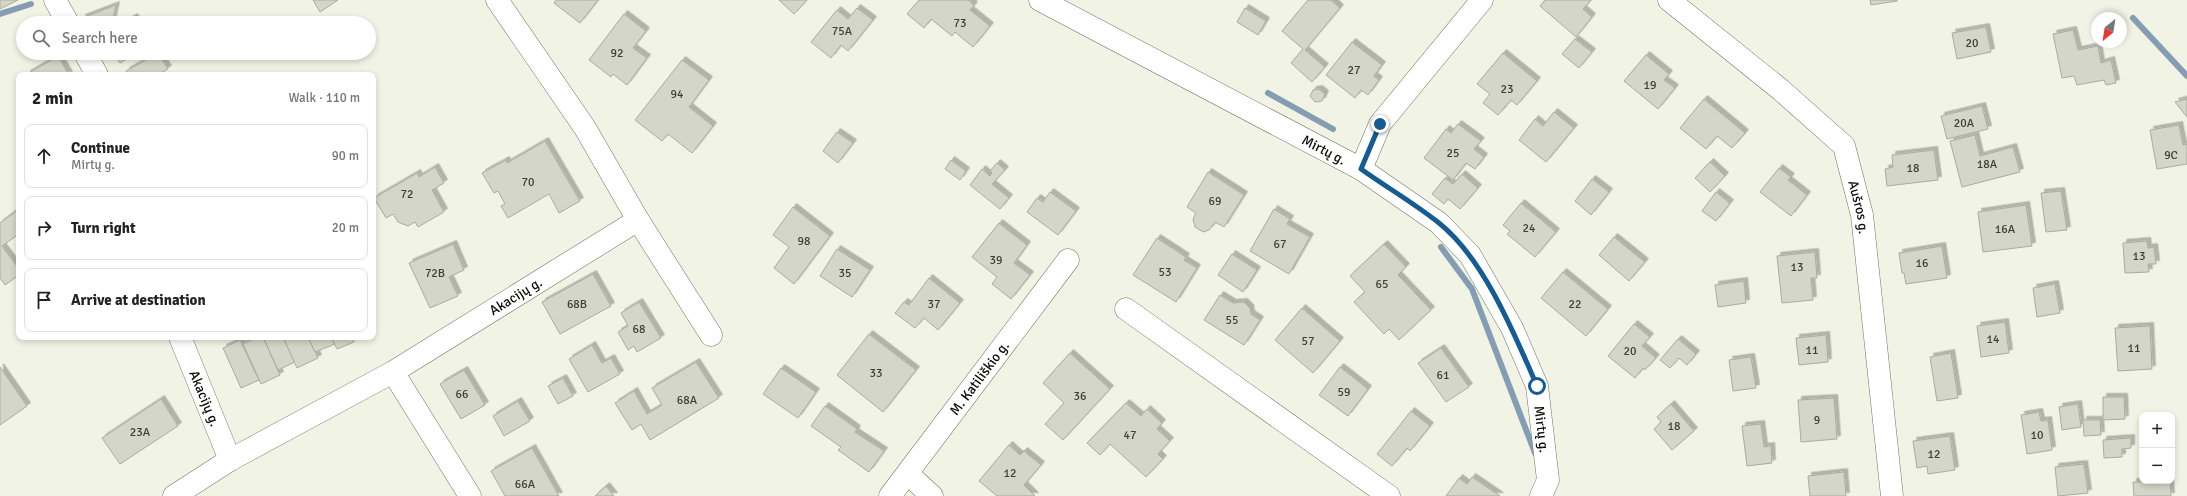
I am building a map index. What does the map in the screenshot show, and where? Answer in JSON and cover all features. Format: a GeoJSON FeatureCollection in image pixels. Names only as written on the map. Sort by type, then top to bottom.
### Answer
{"type":"FeatureCollection","features":[{"type":"Feature","properties":{"kind":"street"},"geometry":{"type":"LineString","coordinates":[[55,0],[64,16]]}},
{"type":"Feature","properties":{"kind":"street"},"geometry":{"type":"LineString","coordinates":[[497,0],[585,128],[638,220],[711,335]]}},
{"type":"Feature","properties":{"kind":"street","name":"Mirtų g."},"geometry":{"type":"LineString","coordinates":[[1040,0],[1361,169],[1439,223],[1470,256],[1512,328],[1537,386],[1548,480],[1541,496]]}},
{"type":"Feature","properties":{"kind":"street"},"geometry":{"type":"LineString","coordinates":[[1361,169],[1380,124],[1482,0]]}},
{"type":"Feature","properties":{"kind":"street","name":"Aušros g."},"geometry":{"type":"LineString","coordinates":[[1669,0],[1781,90],[1844,146],[1862,215],[1892,496]]}},
{"type":"Feature","properties":{"kind":"street"},"geometry":{"type":"LineString","coordinates":[[88,60],[95,72]]}},
{"type":"Feature","properties":{"kind":"street","name":"Akacijų g."},"geometry":{"type":"LineString","coordinates":[[174,496],[230,460],[393,372],[638,220]]}},
{"type":"Feature","properties":{"kind":"street","name":"M. Katiliškio g."},"geometry":{"type":"LineString","coordinates":[[890,496],[1068,260]]}},
{"type":"Feature","properties":{"kind":"street"},"geometry":{"type":"LineString","coordinates":[[1126,309],[1388,496]]}},
{"type":"Feature","properties":{"kind":"street","name":"Akacijų g."},"geometry":{"type":"LineString","coordinates":[[181,340],[230,460]]}},
{"type":"Feature","properties":{"kind":"street"},"geometry":{"type":"LineString","coordinates":[[393,372],[470,496]]}},
{"type":"Feature","properties":{"kind":"street"},"geometry":{"type":"LineString","coordinates":[[908,474],[932,496]]}},
{"type":"Feature","properties":{"kind":"building"},"geometry":{"type":"Polygon","coordinates":[[[0,0],[18,0],[0,9],[0,0]]]}},
{"type":"Feature","properties":{"kind":"building"},"geometry":{"type":"Polygon","coordinates":[[[313,0],[338,0],[320,12],[313,0]]]}},
{"type":"Feature","properties":{"kind":"building"},"geometry":{"type":"Polygon","coordinates":[[[556,0],[598,0],[580,23],[554,3],[556,0]]]}},
{"type":"Feature","properties":{"kind":"building"},"geometry":{"type":"Polygon","coordinates":[[[779,0],[807,0],[794,14],[779,0]]]}},
{"type":"Feature","properties":{"kind":"building"},"geometry":{"type":"Polygon","coordinates":[[[919,0],[968,0],[974,5],[970,10],[990,26],[973,47],[955,32],[952,36],[931,19],[924,28],[907,14],[919,0]]]}},
{"type":"Feature","properties":{"kind":"building"},"geometry":{"type":"Polygon","coordinates":[[[1308,0],[1331,0],[1340,8],[1305,50],[1325,67],[1312,82],[1291,63],[1303,49],[1282,31],[1308,0]]]}},
{"type":"Feature","properties":{"kind":"building"},"geometry":{"type":"Polygon","coordinates":[[[1545,0],[1591,0],[1583,9],[1592,17],[1576,37],[1540,6],[1545,0]]]}},
{"type":"Feature","properties":{"kind":"building"},"geometry":{"type":"Polygon","coordinates":[[[1870,0],[1897,0],[1897,1],[1871,5],[1870,0]]]}},
{"type":"Feature","properties":{"kind":"building"},"geometry":{"type":"Polygon","coordinates":[[[116,5],[114,16],[87,16],[116,5]]]}},
{"type":"Feature","properties":{"kind":"building"},"geometry":{"type":"Polygon","coordinates":[[[857,8],[873,20],[848,51],[841,45],[831,58],[811,42],[837,10],[848,19],[857,8]]]}},
{"type":"Feature","properties":{"kind":"building"},"geometry":{"type":"Polygon","coordinates":[[[1245,8],[1266,21],[1258,35],[1237,22],[1245,8]]]}},
{"type":"Feature","properties":{"kind":"building"},"geometry":{"type":"Polygon","coordinates":[[[624,14],[646,31],[633,48],[647,58],[627,85],[613,74],[611,77],[589,60],[624,14]]]}},
{"type":"Feature","properties":{"kind":"building"},"geometry":{"type":"Polygon","coordinates":[[[1986,27],[1991,52],[1957,59],[1952,33],[1986,27]]]}},
{"type":"Feature","properties":{"kind":"building"},"geometry":{"type":"Polygon","coordinates":[[[2073,30],[2078,50],[2091,47],[2098,48],[2101,63],[2111,60],[2116,83],[2106,85],[2104,80],[2077,85],[2074,76],[2062,78],[2053,34],[2073,30]]]}},
{"type":"Feature","properties":{"kind":"building"},"geometry":{"type":"Polygon","coordinates":[[[1575,39],[1592,52],[1579,68],[1562,54],[1575,39]]]}},
{"type":"Feature","properties":{"kind":"building"},"geometry":{"type":"Polygon","coordinates":[[[1352,42],[1382,65],[1374,76],[1379,80],[1368,95],[1361,90],[1355,98],[1326,75],[1352,42]]]}},
{"type":"Feature","properties":{"kind":"building"},"geometry":{"type":"Polygon","coordinates":[[[1503,53],[1537,81],[1517,105],[1511,100],[1498,115],[1483,103],[1490,94],[1477,84],[1503,53]]]}},
{"type":"Feature","properties":{"kind":"building"},"geometry":{"type":"Polygon","coordinates":[[[1646,55],[1669,74],[1664,80],[1675,88],[1658,109],[1624,81],[1646,55]]]}},
{"type":"Feature","properties":{"kind":"building"},"geometry":{"type":"Polygon","coordinates":[[[51,60],[60,60],[67,72],[30,72],[51,60]]]}},
{"type":"Feature","properties":{"kind":"building"},"geometry":{"type":"Polygon","coordinates":[[[118,60],[125,60],[120,63],[118,60]]]}},
{"type":"Feature","properties":{"kind":"building"},"geometry":{"type":"Polygon","coordinates":[[[146,60],[162,60],[168,69],[162,72],[126,71],[146,60]]]}},
{"type":"Feature","properties":{"kind":"building"},"geometry":{"type":"Polygon","coordinates":[[[682,60],[709,80],[689,107],[713,126],[692,153],[668,134],[662,141],[635,120],[682,60]]]}},
{"type":"Feature","properties":{"kind":"building"},"geometry":{"type":"Polygon","coordinates":[[[1319,89],[1325,94],[1322,101],[1315,102],[1310,96],[1313,90],[1319,89]]]}},
{"type":"Feature","properties":{"kind":"building"},"geometry":{"type":"Polygon","coordinates":[[[1704,99],[1745,133],[1732,148],[1717,136],[1706,149],[1680,128],[1704,99]]]}},
{"type":"Feature","properties":{"kind":"building"},"geometry":{"type":"Polygon","coordinates":[[[2187,99],[2187,117],[2175,102],[2187,99]]]}},
{"type":"Feature","properties":{"kind":"building"},"geometry":{"type":"Polygon","coordinates":[[[1982,106],[1988,129],[1947,139],[1941,116],[1982,106]]]}},
{"type":"Feature","properties":{"kind":"building"},"geometry":{"type":"Polygon","coordinates":[[[1554,112],[1574,128],[1546,162],[1519,140],[1535,119],[1543,126],[1554,112]]]}},
{"type":"Feature","properties":{"kind":"building"},"geometry":{"type":"Polygon","coordinates":[[[1458,124],[1481,141],[1474,149],[1484,157],[1475,169],[1466,163],[1453,180],[1424,158],[1446,129],[1451,133],[1458,124]]]}},
{"type":"Feature","properties":{"kind":"building"},"geometry":{"type":"Polygon","coordinates":[[[2179,125],[2183,145],[2187,144],[2187,164],[2157,169],[2150,130],[2179,125]]]}},
{"type":"Feature","properties":{"kind":"building"},"geometry":{"type":"Polygon","coordinates":[[[837,132],[853,143],[838,163],[823,151],[837,132]]]}},
{"type":"Feature","properties":{"kind":"building"},"geometry":{"type":"Polygon","coordinates":[[[1975,135],[1980,156],[2013,147],[2020,172],[1962,187],[1950,141],[1975,135]]]}},
{"type":"Feature","properties":{"kind":"building"},"geometry":{"type":"Polygon","coordinates":[[[545,141],[580,201],[559,213],[549,194],[508,218],[501,206],[505,204],[498,191],[494,193],[482,173],[506,160],[507,163],[545,141]]]}},
{"type":"Feature","properties":{"kind":"building"},"geometry":{"type":"Polygon","coordinates":[[[1934,150],[1938,180],[1887,186],[1885,169],[1893,167],[1892,155],[1934,150]]]}},
{"type":"Feature","properties":{"kind":"building"},"geometry":{"type":"Polygon","coordinates":[[[951,160],[966,171],[960,180],[945,169],[951,160]]]}},
{"type":"Feature","properties":{"kind":"building"},"geometry":{"type":"Polygon","coordinates":[[[1710,162],[1725,176],[1710,192],[1695,178],[1710,162]]]}},
{"type":"Feature","properties":{"kind":"building"},"geometry":{"type":"Polygon","coordinates":[[[997,163],[1005,170],[992,184],[1009,198],[1000,209],[970,185],[982,169],[990,176],[992,173],[990,171],[997,163]]]}},
{"type":"Feature","properties":{"kind":"building"},"geometry":{"type":"Polygon","coordinates":[[[435,167],[444,183],[432,190],[444,212],[418,227],[415,222],[408,226],[398,222],[393,214],[386,218],[376,201],[376,197],[417,173],[419,177],[435,167]]]}},
{"type":"Feature","properties":{"kind":"building"},"geometry":{"type":"Polygon","coordinates":[[[1779,168],[1791,177],[1788,180],[1807,195],[1791,216],[1760,192],[1779,168]]]}},
{"type":"Feature","properties":{"kind":"building"},"geometry":{"type":"Polygon","coordinates":[[[1208,172],[1244,195],[1224,227],[1215,222],[1209,230],[1203,232],[1195,227],[1193,219],[1196,213],[1187,207],[1208,172]]]}},
{"type":"Feature","properties":{"kind":"building"},"geometry":{"type":"Polygon","coordinates":[[[1462,174],[1478,188],[1460,209],[1448,199],[1444,204],[1432,194],[1445,178],[1453,184],[1462,174]]]}},
{"type":"Feature","properties":{"kind":"building"},"geometry":{"type":"Polygon","coordinates":[[[1592,179],[1609,192],[1591,215],[1575,201],[1592,179]]]}},
{"type":"Feature","properties":{"kind":"building"},"geometry":{"type":"Polygon","coordinates":[[[2061,191],[2067,230],[2046,232],[2041,193],[2061,191]]]}},
{"type":"Feature","properties":{"kind":"building"},"geometry":{"type":"Polygon","coordinates":[[[1050,192],[1076,211],[1058,235],[1027,212],[1037,198],[1043,202],[1050,192]]]}},
{"type":"Feature","properties":{"kind":"building"},"geometry":{"type":"Polygon","coordinates":[[[1716,192],[1730,203],[1716,221],[1702,211],[1716,192]]]}},
{"type":"Feature","properties":{"kind":"building"},"geometry":{"type":"Polygon","coordinates":[[[1521,203],[1556,232],[1535,257],[1507,234],[1510,231],[1503,225],[1521,203]]]}},
{"type":"Feature","properties":{"kind":"building"},"geometry":{"type":"Polygon","coordinates":[[[2026,205],[2032,246],[1983,252],[1978,212],[2026,205]]]}},
{"type":"Feature","properties":{"kind":"building"},"geometry":{"type":"Polygon","coordinates":[[[793,207],[830,236],[794,284],[774,268],[789,247],[773,235],[793,207]]]}},
{"type":"Feature","properties":{"kind":"building"},"geometry":{"type":"Polygon","coordinates":[[[1274,209],[1290,219],[1287,224],[1310,237],[1289,274],[1250,251],[1274,209]]]}},
{"type":"Feature","properties":{"kind":"building"},"geometry":{"type":"Polygon","coordinates":[[[16,211],[16,236],[2,246],[16,265],[16,277],[5,285],[0,278],[0,223],[16,211]]]}},
{"type":"Feature","properties":{"kind":"building"},"geometry":{"type":"Polygon","coordinates":[[[999,223],[1027,245],[1014,263],[1030,275],[1011,299],[992,284],[997,277],[972,257],[999,223]]]}},
{"type":"Feature","properties":{"kind":"building"},"geometry":{"type":"Polygon","coordinates":[[[1614,237],[1645,262],[1629,281],[1599,255],[1614,237]]]}},
{"type":"Feature","properties":{"kind":"building"},"geometry":{"type":"Polygon","coordinates":[[[1157,238],[1186,257],[1184,260],[1197,268],[1176,302],[1133,275],[1157,238]]]}},
{"type":"Feature","properties":{"kind":"building"},"geometry":{"type":"Polygon","coordinates":[[[2147,241],[2148,248],[2154,247],[2156,264],[2148,264],[2149,272],[2125,273],[2123,243],[2147,241]]]}},
{"type":"Feature","properties":{"kind":"building"},"geometry":{"type":"Polygon","coordinates":[[[453,244],[464,270],[449,277],[458,296],[430,308],[409,263],[453,244]]]}},
{"type":"Feature","properties":{"kind":"building"},"geometry":{"type":"Polygon","coordinates":[[[1384,244],[1406,267],[1398,275],[1431,310],[1399,340],[1389,329],[1384,334],[1354,302],[1365,292],[1350,276],[1384,244]]]}},
{"type":"Feature","properties":{"kind":"building"},"geometry":{"type":"Polygon","coordinates":[[[1942,246],[1947,278],[1906,284],[1904,273],[1902,273],[1899,253],[1942,246]]]}},
{"type":"Feature","properties":{"kind":"building"},"geometry":{"type":"Polygon","coordinates":[[[837,249],[870,270],[852,297],[820,276],[837,249]]]}},
{"type":"Feature","properties":{"kind":"building"},"geometry":{"type":"Polygon","coordinates":[[[1815,252],[1817,278],[1811,278],[1813,300],[1782,303],[1777,256],[1815,252]]]}},
{"type":"Feature","properties":{"kind":"building"},"geometry":{"type":"Polygon","coordinates":[[[1232,254],[1257,270],[1243,292],[1218,275],[1232,254]]]}},
{"type":"Feature","properties":{"kind":"building"},"geometry":{"type":"Polygon","coordinates":[[[1563,272],[1608,309],[1586,336],[1541,298],[1563,272]]]}},
{"type":"Feature","properties":{"kind":"building"},"geometry":{"type":"Polygon","coordinates":[[[593,274],[611,306],[560,334],[542,302],[593,274]]]}},
{"type":"Feature","properties":{"kind":"building"},"geometry":{"type":"Polygon","coordinates":[[[929,278],[960,303],[938,330],[924,318],[915,328],[895,313],[904,302],[909,305],[929,278]]]}},
{"type":"Feature","properties":{"kind":"building"},"geometry":{"type":"Polygon","coordinates":[[[1744,281],[1746,303],[1718,307],[1715,285],[1744,281]]]}},
{"type":"Feature","properties":{"kind":"building"},"geometry":{"type":"Polygon","coordinates":[[[2055,284],[2060,313],[2037,317],[2033,288],[2055,284]]]}},
{"type":"Feature","properties":{"kind":"building"},"geometry":{"type":"Polygon","coordinates":[[[1220,295],[1233,303],[1244,302],[1250,308],[1251,314],[1260,320],[1244,345],[1204,320],[1220,295]]]}},
{"type":"Feature","properties":{"kind":"building"},"geometry":{"type":"Polygon","coordinates":[[[639,302],[661,338],[637,352],[634,346],[628,350],[618,332],[628,326],[621,313],[639,302]]]}},
{"type":"Feature","properties":{"kind":"building"},"geometry":{"type":"Polygon","coordinates":[[[1302,308],[1340,341],[1313,373],[1275,340],[1302,308]]]}},
{"type":"Feature","properties":{"kind":"building"},"geometry":{"type":"Polygon","coordinates":[[[2005,322],[2009,353],[1981,357],[1977,326],[2005,322]]]}},
{"type":"Feature","properties":{"kind":"building"},"geometry":{"type":"Polygon","coordinates":[[[1634,324],[1650,337],[1642,346],[1656,358],[1645,370],[1643,368],[1635,378],[1608,356],[1634,324]]]}},
{"type":"Feature","properties":{"kind":"building"},"geometry":{"type":"Polygon","coordinates":[[[2150,326],[2152,369],[2118,371],[2115,328],[2150,326]]]}},
{"type":"Feature","properties":{"kind":"building"},"geometry":{"type":"Polygon","coordinates":[[[869,334],[916,370],[883,412],[837,375],[869,334]]]}},
{"type":"Feature","properties":{"kind":"building"},"geometry":{"type":"Polygon","coordinates":[[[1826,335],[1828,362],[1799,365],[1796,338],[1826,335]]]}},
{"type":"Feature","properties":{"kind":"building"},"geometry":{"type":"Polygon","coordinates":[[[1678,339],[1696,354],[1687,365],[1679,358],[1670,368],[1660,360],[1678,339]]]}},
{"type":"Feature","properties":{"kind":"building"},"geometry":{"type":"Polygon","coordinates":[[[240,340],[259,380],[241,388],[223,348],[240,340]]]}},
{"type":"Feature","properties":{"kind":"building"},"geometry":{"type":"Polygon","coordinates":[[[251,340],[264,340],[280,375],[261,384],[243,344],[251,340]]]}},
{"type":"Feature","properties":{"kind":"building"},"geometry":{"type":"Polygon","coordinates":[[[264,340],[284,340],[295,362],[278,370],[264,340]]]}},
{"type":"Feature","properties":{"kind":"building"},"geometry":{"type":"Polygon","coordinates":[[[284,340],[309,340],[318,358],[297,368],[284,340]]]}},
{"type":"Feature","properties":{"kind":"building"},"geometry":{"type":"Polygon","coordinates":[[[309,340],[333,340],[335,344],[315,352],[309,340]]]}},
{"type":"Feature","properties":{"kind":"building"},"geometry":{"type":"Polygon","coordinates":[[[332,340],[353,340],[354,342],[337,349],[332,340]]]}},
{"type":"Feature","properties":{"kind":"building"},"geometry":{"type":"Polygon","coordinates":[[[592,345],[602,363],[611,358],[620,374],[588,392],[569,359],[592,345]]]}},
{"type":"Feature","properties":{"kind":"building"},"geometry":{"type":"Polygon","coordinates":[[[1441,348],[1469,387],[1446,402],[1418,363],[1441,348]]]}},
{"type":"Feature","properties":{"kind":"building"},"geometry":{"type":"Polygon","coordinates":[[[1070,353],[1110,389],[1063,440],[1045,424],[1064,403],[1043,383],[1070,353]]]}},
{"type":"Feature","properties":{"kind":"building"},"geometry":{"type":"Polygon","coordinates":[[[1951,353],[1958,398],[1937,401],[1930,357],[1951,353]]]}},
{"type":"Feature","properties":{"kind":"building"},"geometry":{"type":"Polygon","coordinates":[[[1751,357],[1756,388],[1733,391],[1729,360],[1751,357]]]}},
{"type":"Feature","properties":{"kind":"building"},"geometry":{"type":"Polygon","coordinates":[[[696,362],[719,398],[650,440],[641,424],[632,430],[615,403],[634,391],[647,414],[662,405],[652,388],[696,362]]]}},
{"type":"Feature","properties":{"kind":"building"},"geometry":{"type":"Polygon","coordinates":[[[0,367],[27,406],[0,425],[0,367]]]}},
{"type":"Feature","properties":{"kind":"building"},"geometry":{"type":"Polygon","coordinates":[[[1340,367],[1368,389],[1348,416],[1319,395],[1340,367]]]}},
{"type":"Feature","properties":{"kind":"building"},"geometry":{"type":"Polygon","coordinates":[[[781,368],[816,392],[798,418],[763,394],[781,368]]]}},
{"type":"Feature","properties":{"kind":"building"},"geometry":{"type":"Polygon","coordinates":[[[464,370],[485,405],[461,419],[440,384],[464,370]]]}},
{"type":"Feature","properties":{"kind":"building"},"geometry":{"type":"Polygon","coordinates":[[[563,378],[573,396],[558,404],[548,386],[563,378]]]}},
{"type":"Feature","properties":{"kind":"building"},"geometry":{"type":"Polygon","coordinates":[[[2103,397],[2124,397],[2125,419],[2103,420],[2103,397]]]}},
{"type":"Feature","properties":{"kind":"building"},"geometry":{"type":"Polygon","coordinates":[[[1834,398],[1837,439],[1801,442],[1798,400],[1834,398]]]}},
{"type":"Feature","properties":{"kind":"building"},"geometry":{"type":"Polygon","coordinates":[[[161,399],[178,426],[120,464],[102,438],[161,399]]]}},
{"type":"Feature","properties":{"kind":"building"},"geometry":{"type":"Polygon","coordinates":[[[518,401],[530,421],[504,436],[493,416],[518,401]]]}},
{"type":"Feature","properties":{"kind":"building"},"geometry":{"type":"Polygon","coordinates":[[[1126,403],[1141,416],[1147,409],[1162,423],[1157,429],[1170,441],[1158,454],[1163,459],[1146,477],[1110,444],[1100,455],[1087,443],[1126,403]]]}},
{"type":"Feature","properties":{"kind":"building"},"geometry":{"type":"Polygon","coordinates":[[[1671,404],[1694,431],[1672,450],[1654,429],[1661,422],[1657,417],[1671,404]]]}},
{"type":"Feature","properties":{"kind":"building"},"geometry":{"type":"Polygon","coordinates":[[[2078,404],[2081,427],[2062,430],[2059,407],[2078,404]]]}},
{"type":"Feature","properties":{"kind":"building"},"geometry":{"type":"Polygon","coordinates":[[[825,406],[857,429],[855,432],[884,451],[869,472],[838,450],[841,447],[811,426],[825,406]]]}},
{"type":"Feature","properties":{"kind":"building"},"geometry":{"type":"Polygon","coordinates":[[[1411,411],[1430,426],[1410,451],[1407,448],[1392,466],[1377,454],[1411,411]]]}},
{"type":"Feature","properties":{"kind":"building"},"geometry":{"type":"Polygon","coordinates":[[[2039,412],[2041,421],[2048,420],[2052,450],[2027,454],[2021,415],[2039,412]]]}},
{"type":"Feature","properties":{"kind":"building"},"geometry":{"type":"Polygon","coordinates":[[[2083,420],[2100,420],[2101,435],[2084,436],[2083,420]]]}},
{"type":"Feature","properties":{"kind":"building"},"geometry":{"type":"Polygon","coordinates":[[[1761,424],[1764,447],[1771,446],[1772,463],[1747,466],[1742,426],[1761,424]]]}},
{"type":"Feature","properties":{"kind":"building"},"geometry":{"type":"Polygon","coordinates":[[[1950,436],[1955,470],[1928,474],[1927,466],[1917,468],[1913,441],[1950,436]]]}},
{"type":"Feature","properties":{"kind":"building"},"geometry":{"type":"Polygon","coordinates":[[[2131,438],[2131,448],[2122,449],[2122,457],[2104,458],[2103,440],[2131,438]]]}},
{"type":"Feature","properties":{"kind":"building"},"geometry":{"type":"Polygon","coordinates":[[[1009,445],[1020,455],[1024,451],[1041,465],[1024,485],[1035,496],[997,496],[979,481],[1009,445]]]}},
{"type":"Feature","properties":{"kind":"building"},"geometry":{"type":"Polygon","coordinates":[[[532,448],[559,496],[505,496],[491,471],[532,448]]]}},
{"type":"Feature","properties":{"kind":"building"},"geometry":{"type":"Polygon","coordinates":[[[2084,464],[2088,493],[2058,496],[2055,467],[2084,464]]]}},
{"type":"Feature","properties":{"kind":"building"},"geometry":{"type":"Polygon","coordinates":[[[1844,472],[1846,496],[1810,496],[1808,476],[1844,472]]]}},
{"type":"Feature","properties":{"kind":"building"},"geometry":{"type":"Polygon","coordinates":[[[1472,477],[1500,496],[1446,496],[1459,478],[1467,484],[1472,477]]]}},
{"type":"Feature","properties":{"kind":"building"},"geometry":{"type":"Polygon","coordinates":[[[2133,482],[2139,482],[2139,484],[2170,484],[2171,496],[2134,496],[2133,482]]]}},
{"type":"Feature","properties":{"kind":"building"},"geometry":{"type":"Polygon","coordinates":[[[606,486],[614,496],[595,496],[606,486]]]}},
{"type":"Feature","properties":{"kind":"waterway"},"geometry":{"type":"LineString","coordinates":[[0,14],[31,4]]}},
{"type":"Feature","properties":{"kind":"waterway"},"geometry":{"type":"LineString","coordinates":[[2133,18],[2187,76]]}},
{"type":"Feature","properties":{"kind":"waterway"},"geometry":{"type":"LineString","coordinates":[[1268,93],[1333,129]]}},
{"type":"Feature","properties":{"kind":"waterway"},"geometry":{"type":"LineString","coordinates":[[1441,247],[1472,289],[1535,453]]}},
{"type":"Feature","properties":{"kind":"route"},"geometry":{"type":"LineString","coordinates":[[1380,124],[1361,169],[1439,223],[1470,256],[1512,328],[1537,386]]}}]}
